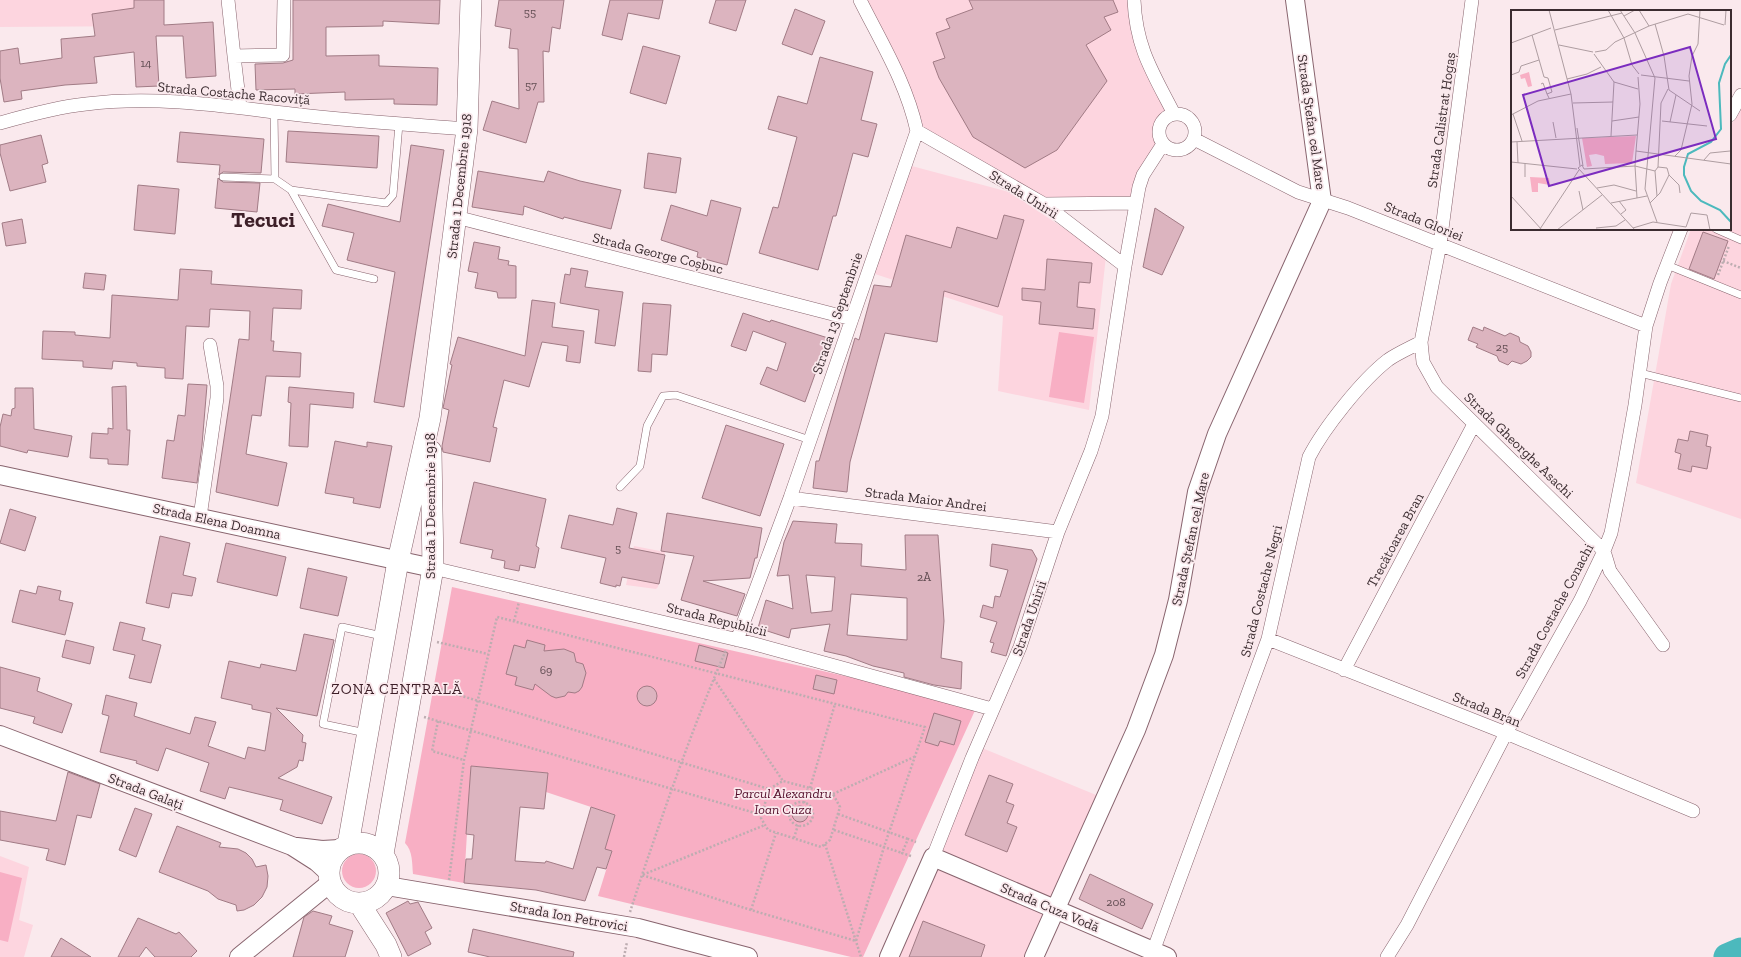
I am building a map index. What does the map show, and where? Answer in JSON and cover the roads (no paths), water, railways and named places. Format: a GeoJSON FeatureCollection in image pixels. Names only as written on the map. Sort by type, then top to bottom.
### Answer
{"type":"FeatureCollection","features":[{"type":"Feature","properties":{"kind":"main road","name":"Strada 1 Decembrie 1918"},"geometry":{"type":"LineString","coordinates":[[344,847],[367,733],[398,561],[430,418],[467,129],[471,0]]}},
{"type":"Feature","properties":{"kind":"main road","name":"Strada 1 Decembrie 1918"},"geometry":{"type":"LineString","coordinates":[[383,854],[433,568],[430,418]]}},
{"type":"Feature","properties":{"kind":"main road"},"geometry":{"type":"LineString","coordinates":[[383,891],[368,902],[359,903],[341,898],[335,891],[330,878],[331,862],[344,847],[363,843],[370,845],[383,854],[389,870],[383,891],[389,951]]}},
{"type":"Feature","properties":{"kind":"main road"},"geometry":{"type":"LineString","coordinates":[[359,903],[389,951]]}},
{"type":"Feature","properties":{"kind":"street"},"geometry":{"type":"LineString","coordinates":[[228,0],[240,107]]}},
{"type":"Feature","properties":{"kind":"street"},"geometry":{"type":"LineString","coordinates":[[234,56],[283,55],[284,0]]}},
{"type":"Feature","properties":{"kind":"street"},"geometry":{"type":"LineString","coordinates":[[860,0],[903,83],[912,109],[917,131]]}},
{"type":"Feature","properties":{"kind":"street"},"geometry":{"type":"LineString","coordinates":[[1134,0],[1138,35],[1142,51],[1174,114]]}},
{"type":"Feature","properties":{"kind":"street","name":"Strada Ștefan cel Mare"},"geometry":{"type":"LineString","coordinates":[[1034,957],[1057,910],[1136,730],[1164,655],[1178,600],[1198,492],[1217,434],[1322,201],[1295,0]]}},
{"type":"Feature","properties":{"kind":"street","name":"Strada Calistrat Hogaș"},"geometry":{"type":"LineString","coordinates":[[1440,244],[1472,0]]}},
{"type":"Feature","properties":{"kind":"street"},"geometry":{"type":"LineString","coordinates":[[1731,113],[1741,95]]}},
{"type":"Feature","properties":{"kind":"street","name":"Strada Costache Racoviță"},"geometry":{"type":"LineString","coordinates":[[0,123],[52,109],[87,104],[126,102],[240,107],[274,112],[467,129]]}},
{"type":"Feature","properties":{"kind":"street"},"geometry":{"type":"LineString","coordinates":[[1174,114],[1181,114],[1191,121],[1195,133],[1194,139],[1186,148],[1180,150],[1168,148],[1160,139],[1159,128],[1165,119],[1174,114]]}},
{"type":"Feature","properties":{"kind":"street","name":"Strada Unirii"},"geometry":{"type":"LineString","coordinates":[[917,131],[1044,204],[1125,266]]}},
{"type":"Feature","properties":{"kind":"street","name":"Strada 13 Septembrie"},"geometry":{"type":"LineString","coordinates":[[737,640],[790,498],[917,131]]}},
{"type":"Feature","properties":{"kind":"street","name":"Strada Gloriei"},"geometry":{"type":"LineString","coordinates":[[1194,139],[1278,183],[1322,201],[1348,208],[1646,326]]}},
{"type":"Feature","properties":{"kind":"street","name":"Strada Unirii"},"geometry":{"type":"LineString","coordinates":[[889,957],[933,857],[992,709],[1002,691],[1020,647],[1058,532],[1091,451],[1102,416],[1135,203],[1143,175],[1163,144]]}},
{"type":"Feature","properties":{"kind":"street"},"geometry":{"type":"LineString","coordinates":[[1044,204],[1135,203]]}},
{"type":"Feature","properties":{"kind":"street","name":"Strada George Coșbuc"},"geometry":{"type":"LineString","coordinates":[[456,217],[852,319]]}},
{"type":"Feature","properties":{"kind":"street","name":"Strada Costache Conachi"},"geometry":{"type":"LineString","coordinates":[[1387,957],[1406,925],[1506,733],[1580,601],[1604,551],[1611,533],[1640,372],[1646,326],[1681,230]]}},
{"type":"Feature","properties":{"kind":"street","name":"Strada Gheorghe Asachi"},"geometry":{"type":"LineString","coordinates":[[1440,244],[1421,342],[1423,362],[1430,376],[1437,387],[1604,551],[1610,571],[1663,645]]}},
{"type":"Feature","properties":{"kind":"street","name":"Strada Costache Negri"},"geometry":{"type":"LineString","coordinates":[[1157,955],[1268,639],[1305,471],[1314,448],[1368,379],[1388,360],[1421,342]]}},
{"type":"Feature","properties":{"kind":"street"},"geometry":{"type":"LineString","coordinates":[[200,517],[217,398],[217,386],[210,345]]}},
{"type":"Feature","properties":{"kind":"street","name":"Trecătoarea Bran"},"geometry":{"type":"LineString","coordinates":[[1344,670],[1474,424]]}},
{"type":"Feature","properties":{"kind":"street","name":"Strada Elena Doamna"},"geometry":{"type":"LineString","coordinates":[[0,475],[433,568]]}},
{"type":"Feature","properties":{"kind":"street","name":"Strada Maior Andrei"},"geometry":{"type":"LineString","coordinates":[[790,498],[1058,532]]}},
{"type":"Feature","properties":{"kind":"street","name":"Strada Republicii"},"geometry":{"type":"LineString","coordinates":[[433,568],[737,640],[992,709]]}},
{"type":"Feature","properties":{"kind":"street","name":"Strada Bran"},"geometry":{"type":"LineString","coordinates":[[1268,639],[1506,733],[1692,811]]}},
{"type":"Feature","properties":{"kind":"street","name":"Strada Galați"},"geometry":{"type":"LineString","coordinates":[[0,735],[292,846],[317,862],[330,878]]}},
{"type":"Feature","properties":{"kind":"street","name":"Strada Galați"},"geometry":{"type":"LineString","coordinates":[[292,846],[322,850],[344,847]]}},
{"type":"Feature","properties":{"kind":"street","name":"Strada Cuza Vodă"},"geometry":{"type":"LineString","coordinates":[[933,857],[1157,955]]}},
{"type":"Feature","properties":{"kind":"street"},"geometry":{"type":"LineString","coordinates":[[239,957],[330,878]]}},
{"type":"Feature","properties":{"kind":"street","name":"Strada Ion Petrovici"},"geometry":{"type":"LineString","coordinates":[[383,891],[626,926],[681,938],[748,957]]}},
{"type":"Feature","properties":{"kind":"lane"},"geometry":{"type":"LineString","coordinates":[[274,112],[275,179]]}},
{"type":"Feature","properties":{"kind":"lane"},"geometry":{"type":"LineString","coordinates":[[223,177],[275,179],[291,190],[386,204],[392,195],[399,124]]}},
{"type":"Feature","properties":{"kind":"lane"},"geometry":{"type":"LineString","coordinates":[[291,190],[336,270],[374,279]]}},
{"type":"Feature","properties":{"kind":"lane"},"geometry":{"type":"LineString","coordinates":[[1718,230],[1741,240]]}},
{"type":"Feature","properties":{"kind":"lane"},"geometry":{"type":"LineString","coordinates":[[1667,265],[1741,296]]}},
{"type":"Feature","properties":{"kind":"lane"},"geometry":{"type":"LineString","coordinates":[[1640,372],[1741,398]]}},
{"type":"Feature","properties":{"kind":"lane"},"geometry":{"type":"LineString","coordinates":[[620,487],[640,466],[647,426],[663,396],[676,395],[810,440]]}},
{"type":"Feature","properties":{"kind":"lane"},"geometry":{"type":"LineString","coordinates":[[367,733],[323,724],[342,627],[384,637]]}},
{"type":"Feature","properties":{"kind":"waterway"},"geometry":{"type":"LineString","coordinates":[[1727,957],[1741,951]]}},
{"type":"Feature","properties":{"kind":"district","name":"Tecuci"},"geometry":{"type":"Point","coordinates":[263,219]}},
{"type":"Feature","properties":{"kind":"district","name":"ZONA CENTRALĂ"},"geometry":{"type":"Point","coordinates":[397,689]}},
{"type":"Feature","properties":{"kind":"park label","name":"Parcul Alexandru Ioan Cuza"},"geometry":{"type":"Point","coordinates":[783,802]}}]}
